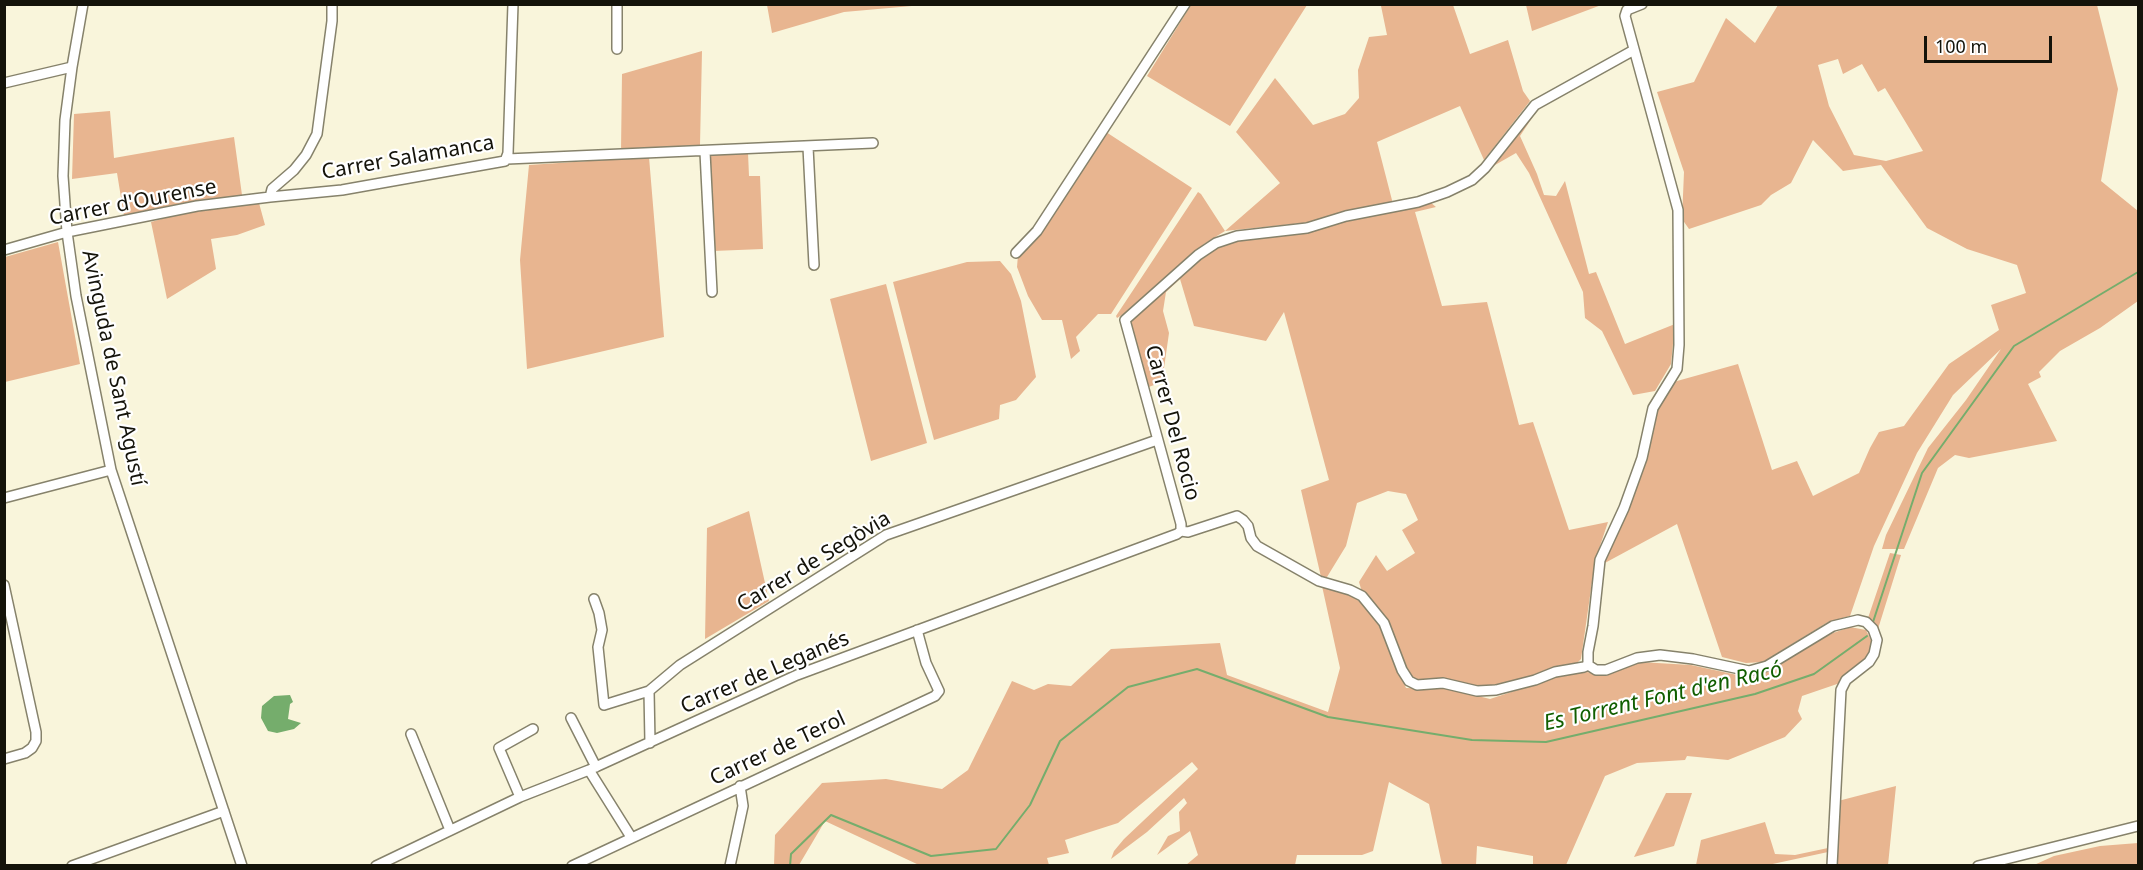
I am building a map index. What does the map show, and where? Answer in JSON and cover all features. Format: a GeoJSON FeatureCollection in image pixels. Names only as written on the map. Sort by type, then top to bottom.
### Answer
{"type":"FeatureCollection","features":[{"type":"Feature","properties":{"kind":"street","name":"Avinguda de Sant Agustí"},"geometry":{"type":"LineString","coordinates":[[83,4],[65,120],[63,176],[67,232],[76,296],[111,470],[242,866]]}},
{"type":"Feature","properties":{"kind":"street"},"geometry":{"type":"LineString","coordinates":[[270,196],[272,189],[294,170],[306,155],[317,134],[332,21],[332,4]]}},
{"type":"Feature","properties":{"kind":"street","name":"Carrer Salamanca"},"geometry":{"type":"LineString","coordinates":[[270,196],[342,190],[503,162],[507,159],[513,4]]}},
{"type":"Feature","properties":{"kind":"street"},"geometry":{"type":"LineString","coordinates":[[617,4],[618,49]]}},
{"type":"Feature","properties":{"kind":"street"},"geometry":{"type":"LineString","coordinates":[[1016,254],[1037,231],[1185,4]]}},
{"type":"Feature","properties":{"kind":"street"},"geometry":{"type":"LineString","coordinates":[[1642,4],[1627,10],[1625,16],[1678,210],[1679,345],[1677,369],[1653,408],[1642,458],[1624,508],[1600,560],[1588,664],[1596,670],[1606,670],[1637,658],[1660,655],[1693,658],[1749,671],[1767,666],[1833,626],[1858,620],[1866,622],[1873,629],[1877,640],[1874,654],[1869,662],[1846,680],[1841,690],[1840,747],[1835,790],[1832,866]]}},
{"type":"Feature","properties":{"kind":"street","name":"Carrer Del Rocio"},"geometry":{"type":"LineString","coordinates":[[1179,533],[1181,524],[1125,320],[1198,255],[1216,243],[1237,236],[1307,228],[1346,216],[1418,202],[1472,180],[1485,168],[1535,105],[1634,50]]}},
{"type":"Feature","properties":{"kind":"street"},"geometry":{"type":"LineString","coordinates":[[4,83],[72,67]]}},
{"type":"Feature","properties":{"kind":"street"},"geometry":{"type":"LineString","coordinates":[[507,159],[873,144]]}},
{"type":"Feature","properties":{"kind":"street"},"geometry":{"type":"LineString","coordinates":[[808,147],[814,265]]}},
{"type":"Feature","properties":{"kind":"street"},"geometry":{"type":"LineString","coordinates":[[705,152],[712,292]]}},
{"type":"Feature","properties":{"kind":"street","name":"Carrer d'Ourense"},"geometry":{"type":"LineString","coordinates":[[4,250],[67,232],[196,206],[270,196]]}},
{"type":"Feature","properties":{"kind":"street","name":"Carrer de Segòvia"},"geometry":{"type":"LineString","coordinates":[[594,599],[602,630],[598,647],[604,705],[649,691],[680,665],[886,535],[1157,440]]}},
{"type":"Feature","properties":{"kind":"street"},"geometry":{"type":"LineString","coordinates":[[4,498],[111,470]]}},
{"type":"Feature","properties":{"kind":"street","name":"Carrer de Leganés"},"geometry":{"type":"LineString","coordinates":[[376,866],[520,797],[592,769],[797,675],[1179,533],[1236,516],[1248,526],[1251,538],[1257,546],[1319,581],[1362,596],[1384,623],[1402,670],[1409,681],[1417,685],[1443,683],[1477,691],[1496,690],[1588,664]]}},
{"type":"Feature","properties":{"kind":"street"},"geometry":{"type":"LineString","coordinates":[[4,585],[36,732],[36,741],[32,748],[25,753],[4,759]]}},
{"type":"Feature","properties":{"kind":"street","name":"Carrer de Terol"},"geometry":{"type":"LineString","coordinates":[[572,866],[935,696],[939,691],[926,663],[917,630]]}},
{"type":"Feature","properties":{"kind":"street"},"geometry":{"type":"LineString","coordinates":[[649,691],[650,743]]}},
{"type":"Feature","properties":{"kind":"street"},"geometry":{"type":"LineString","coordinates":[[571,718],[592,769],[631,837]]}},
{"type":"Feature","properties":{"kind":"street"},"geometry":{"type":"LineString","coordinates":[[520,797],[498,748],[533,729]]}},
{"type":"Feature","properties":{"kind":"street"},"geometry":{"type":"LineString","coordinates":[[411,734],[450,830]]}},
{"type":"Feature","properties":{"kind":"street"},"geometry":{"type":"LineString","coordinates":[[730,866],[743,806],[740,786]]}},
{"type":"Feature","properties":{"kind":"street"},"geometry":{"type":"LineString","coordinates":[[72,866],[224,812]]}},
{"type":"Feature","properties":{"kind":"street"},"geometry":{"type":"LineString","coordinates":[[1978,866],[2139,826]]}},
{"type":"Feature","properties":{"kind":"shaded area"},"geometry":{"type":"Polygon","coordinates":[[[767,4],[923,5],[844,12],[772,33],[767,4]]]}},
{"type":"Feature","properties":{"kind":"shaded area"},"geometry":{"type":"Polygon","coordinates":[[[1526,4],[1604,4],[1532,31],[1526,5],[1526,4]]]}},
{"type":"Feature","properties":{"kind":"shaded area"},"geometry":{"type":"Polygon","coordinates":[[[1191,5],[1307,5],[1230,126],[1147,76],[1191,5]]]}},
{"type":"Feature","properties":{"kind":"shaded area"},"geometry":{"type":"Polygon","coordinates":[[[1453,5],[1470,54],[1508,40],[1523,91],[1530,101],[1484,160],[1460,106],[1377,142],[1393,204],[1339,213],[1312,222],[1225,231],[1280,183],[1236,132],[1275,78],[1313,125],[1345,114],[1359,98],[1358,70],[1369,37],[1387,35],[1381,6],[1453,5]]]}},
{"type":"Feature","properties":{"kind":"shaded area"},"geometry":{"type":"Polygon","coordinates":[[[1778,5],[2097,5],[2118,89],[2101,181],[2138,211],[2138,301],[2100,328],[2060,351],[2039,372],[2041,377],[2028,384],[2057,441],[1969,458],[1955,455],[1938,468],[1904,549],[1882,549],[1886,535],[1928,448],[1966,400],[2001,349],[1953,395],[1917,453],[1874,546],[1850,616],[1828,622],[1763,662],[1746,663],[1722,657],[1677,524],[1603,564],[1629,503],[1655,413],[1668,386],[1677,381],[1738,364],[1772,470],[1797,461],[1813,496],[1859,473],[1879,432],[1904,426],[1949,364],[1999,330],[1991,305],[2026,293],[2017,265],[1967,249],[1927,228],[1881,165],[1843,171],[1813,140],[1791,183],[1771,195],[1761,205],[1689,229],[1682,219],[1684,172],[1657,92],[1694,82],[1726,18],[1755,43],[1778,5]],[[1838,59],[1818,65],[1829,106],[1854,155],[1886,161],[1923,151],[1885,88],[1878,92],[1862,64],[1843,74],[1838,59]]]}},
{"type":"Feature","properties":{"kind":"shaded area"},"geometry":{"type":"Polygon","coordinates":[[[702,51],[700,145],[621,151],[622,74],[702,51]]]}},
{"type":"Feature","properties":{"kind":"shaded area"},"geometry":{"type":"Polygon","coordinates":[[[1535,110],[1536,112],[1520,136],[1544,195],[1556,196],[1565,181],[1589,274],[1596,272],[1625,344],[1675,324],[1671,364],[1655,391],[1633,395],[1602,331],[1585,318],[1583,292],[1529,173],[1516,153],[1488,169],[1535,110]]]}},
{"type":"Feature","properties":{"kind":"shaded area"},"geometry":{"type":"Polygon","coordinates":[[[110,111],[114,158],[234,137],[242,195],[124,216],[117,173],[72,179],[74,114],[110,111]]]}},
{"type":"Feature","properties":{"kind":"shaded area"},"geometry":{"type":"Polygon","coordinates":[[[1106,132],[1192,188],[1111,314],[1098,314],[1076,337],[1080,351],[1071,359],[1062,320],[1042,320],[1028,296],[1017,267],[1018,255],[1106,132]]]}},
{"type":"Feature","properties":{"kind":"shaded area"},"geometry":{"type":"Polygon","coordinates":[[[748,153],[749,176],[760,176],[763,249],[713,251],[709,155],[748,153]]]}},
{"type":"Feature","properties":{"kind":"shaded area"},"geometry":{"type":"Polygon","coordinates":[[[649,157],[664,337],[527,369],[520,260],[529,165],[649,157]]]}},
{"type":"Feature","properties":{"kind":"shaded area"},"geometry":{"type":"Polygon","coordinates":[[[1198,192],[1225,231],[1204,244],[1127,312],[1117,318],[1116,316],[1198,192]]]}},
{"type":"Feature","properties":{"kind":"shaded area"},"geometry":{"type":"Polygon","coordinates":[[[1430,202],[1436,207],[1415,212],[1442,306],[1487,302],[1519,425],[1533,422],[1569,530],[1608,522],[1595,561],[1581,659],[1575,665],[1559,666],[1539,675],[1485,688],[1446,679],[1423,681],[1411,678],[1362,592],[1359,582],[1376,555],[1387,571],[1415,553],[1402,530],[1418,520],[1406,494],[1388,491],[1357,503],[1346,546],[1327,577],[1321,577],[1301,490],[1329,480],[1284,312],[1266,341],[1194,326],[1180,279],[1166,292],[1163,311],[1169,333],[1162,382],[1146,388],[1129,322],[1194,261],[1215,247],[1237,239],[1346,220],[1430,202]]]}},
{"type":"Feature","properties":{"kind":"shaded area"},"geometry":{"type":"Polygon","coordinates":[[[259,203],[265,225],[237,235],[211,239],[216,269],[167,299],[151,222],[179,214],[259,203]]]}},
{"type":"Feature","properties":{"kind":"shaded area"},"geometry":{"type":"Polygon","coordinates":[[[58,242],[80,364],[5,382],[5,257],[58,242]]]}},
{"type":"Feature","properties":{"kind":"shaded area"},"geometry":{"type":"Polygon","coordinates":[[[1000,261],[1011,274],[1021,301],[1036,377],[1016,400],[1000,405],[999,419],[934,440],[893,282],[967,262],[1000,261]]]}},
{"type":"Feature","properties":{"kind":"shaded area"},"geometry":{"type":"Polygon","coordinates":[[[886,284],[927,443],[871,461],[830,299],[886,284]]]}},
{"type":"Feature","properties":{"kind":"shaded area"},"geometry":{"type":"Polygon","coordinates":[[[749,511],[769,601],[705,639],[707,528],[749,511]]]}},
{"type":"Feature","properties":{"kind":"shaded area"},"geometry":{"type":"Polygon","coordinates":[[[1890,553],[1901,555],[1878,629],[1868,618],[1890,553]]]}},
{"type":"Feature","properties":{"kind":"shaded area"},"geometry":{"type":"Polygon","coordinates":[[[1322,586],[1347,593],[1359,601],[1380,623],[1406,688],[1450,689],[1490,699],[1566,674],[1587,672],[1605,676],[1640,662],[1691,665],[1751,678],[1833,633],[1850,627],[1866,630],[1872,642],[1870,655],[1840,683],[1802,696],[1798,711],[1802,719],[1785,737],[1728,760],[1687,756],[1685,760],[1637,763],[1605,776],[1566,865],[1533,865],[1533,856],[1477,846],[1476,865],[1442,865],[1429,804],[1389,782],[1373,851],[1362,855],[1297,855],[1295,865],[1186,865],[1198,855],[1190,831],[1157,855],[1168,836],[1180,831],[1179,812],[1187,803],[1184,798],[1147,832],[1111,859],[1114,851],[1124,839],[1198,769],[1192,762],[1118,823],[1065,840],[1069,853],[1047,858],[1049,865],[919,865],[825,821],[799,865],[774,866],[775,835],[822,783],[886,779],[942,789],[968,770],[1012,681],[1034,690],[1048,684],[1071,686],[1111,649],[1220,643],[1227,675],[1328,712],[1340,668],[1322,586]]]}},
{"type":"Feature","properties":{"kind":"shaded area"},"geometry":{"type":"Polygon","coordinates":[[[290,695],[293,702],[290,704],[288,719],[301,723],[294,729],[277,733],[268,731],[261,718],[262,706],[274,696],[290,695]]]}},
{"type":"Feature","properties":{"kind":"shaded area"},"geometry":{"type":"Polygon","coordinates":[[[1896,786],[1888,865],[1834,866],[1838,801],[1896,786]]]}},
{"type":"Feature","properties":{"kind":"shaded area"},"geometry":{"type":"Polygon","coordinates":[[[1666,793],[1692,793],[1674,846],[1634,857],[1666,793]]]}},
{"type":"Feature","properties":{"kind":"shaded area"},"geometry":{"type":"Polygon","coordinates":[[[1765,822],[1775,854],[1795,855],[1828,848],[1828,852],[1768,865],[1696,865],[1701,840],[1765,822]]]}},
{"type":"Feature","properties":{"kind":"shaded area"},"geometry":{"type":"Polygon","coordinates":[[[2138,843],[2138,865],[2034,865],[2054,856],[2100,846],[2138,843]]]}},
{"type":"Feature","properties":{"kind":"waterway","name":"Es Torrent Font d'en Racó"},"geometry":{"type":"LineString","coordinates":[[1873,622],[1922,473],[2014,346],[2138,272]]}},
{"type":"Feature","properties":{"kind":"waterway","name":"Es Torrent Font d'en Racó"},"geometry":{"type":"LineString","coordinates":[[790,866],[791,854],[831,815],[931,856],[996,849],[1030,805],[1060,741],[1128,687],[1197,669],[1328,717],[1472,740],[1546,742],[1755,694],[1814,674],[1867,636]]}}]}
